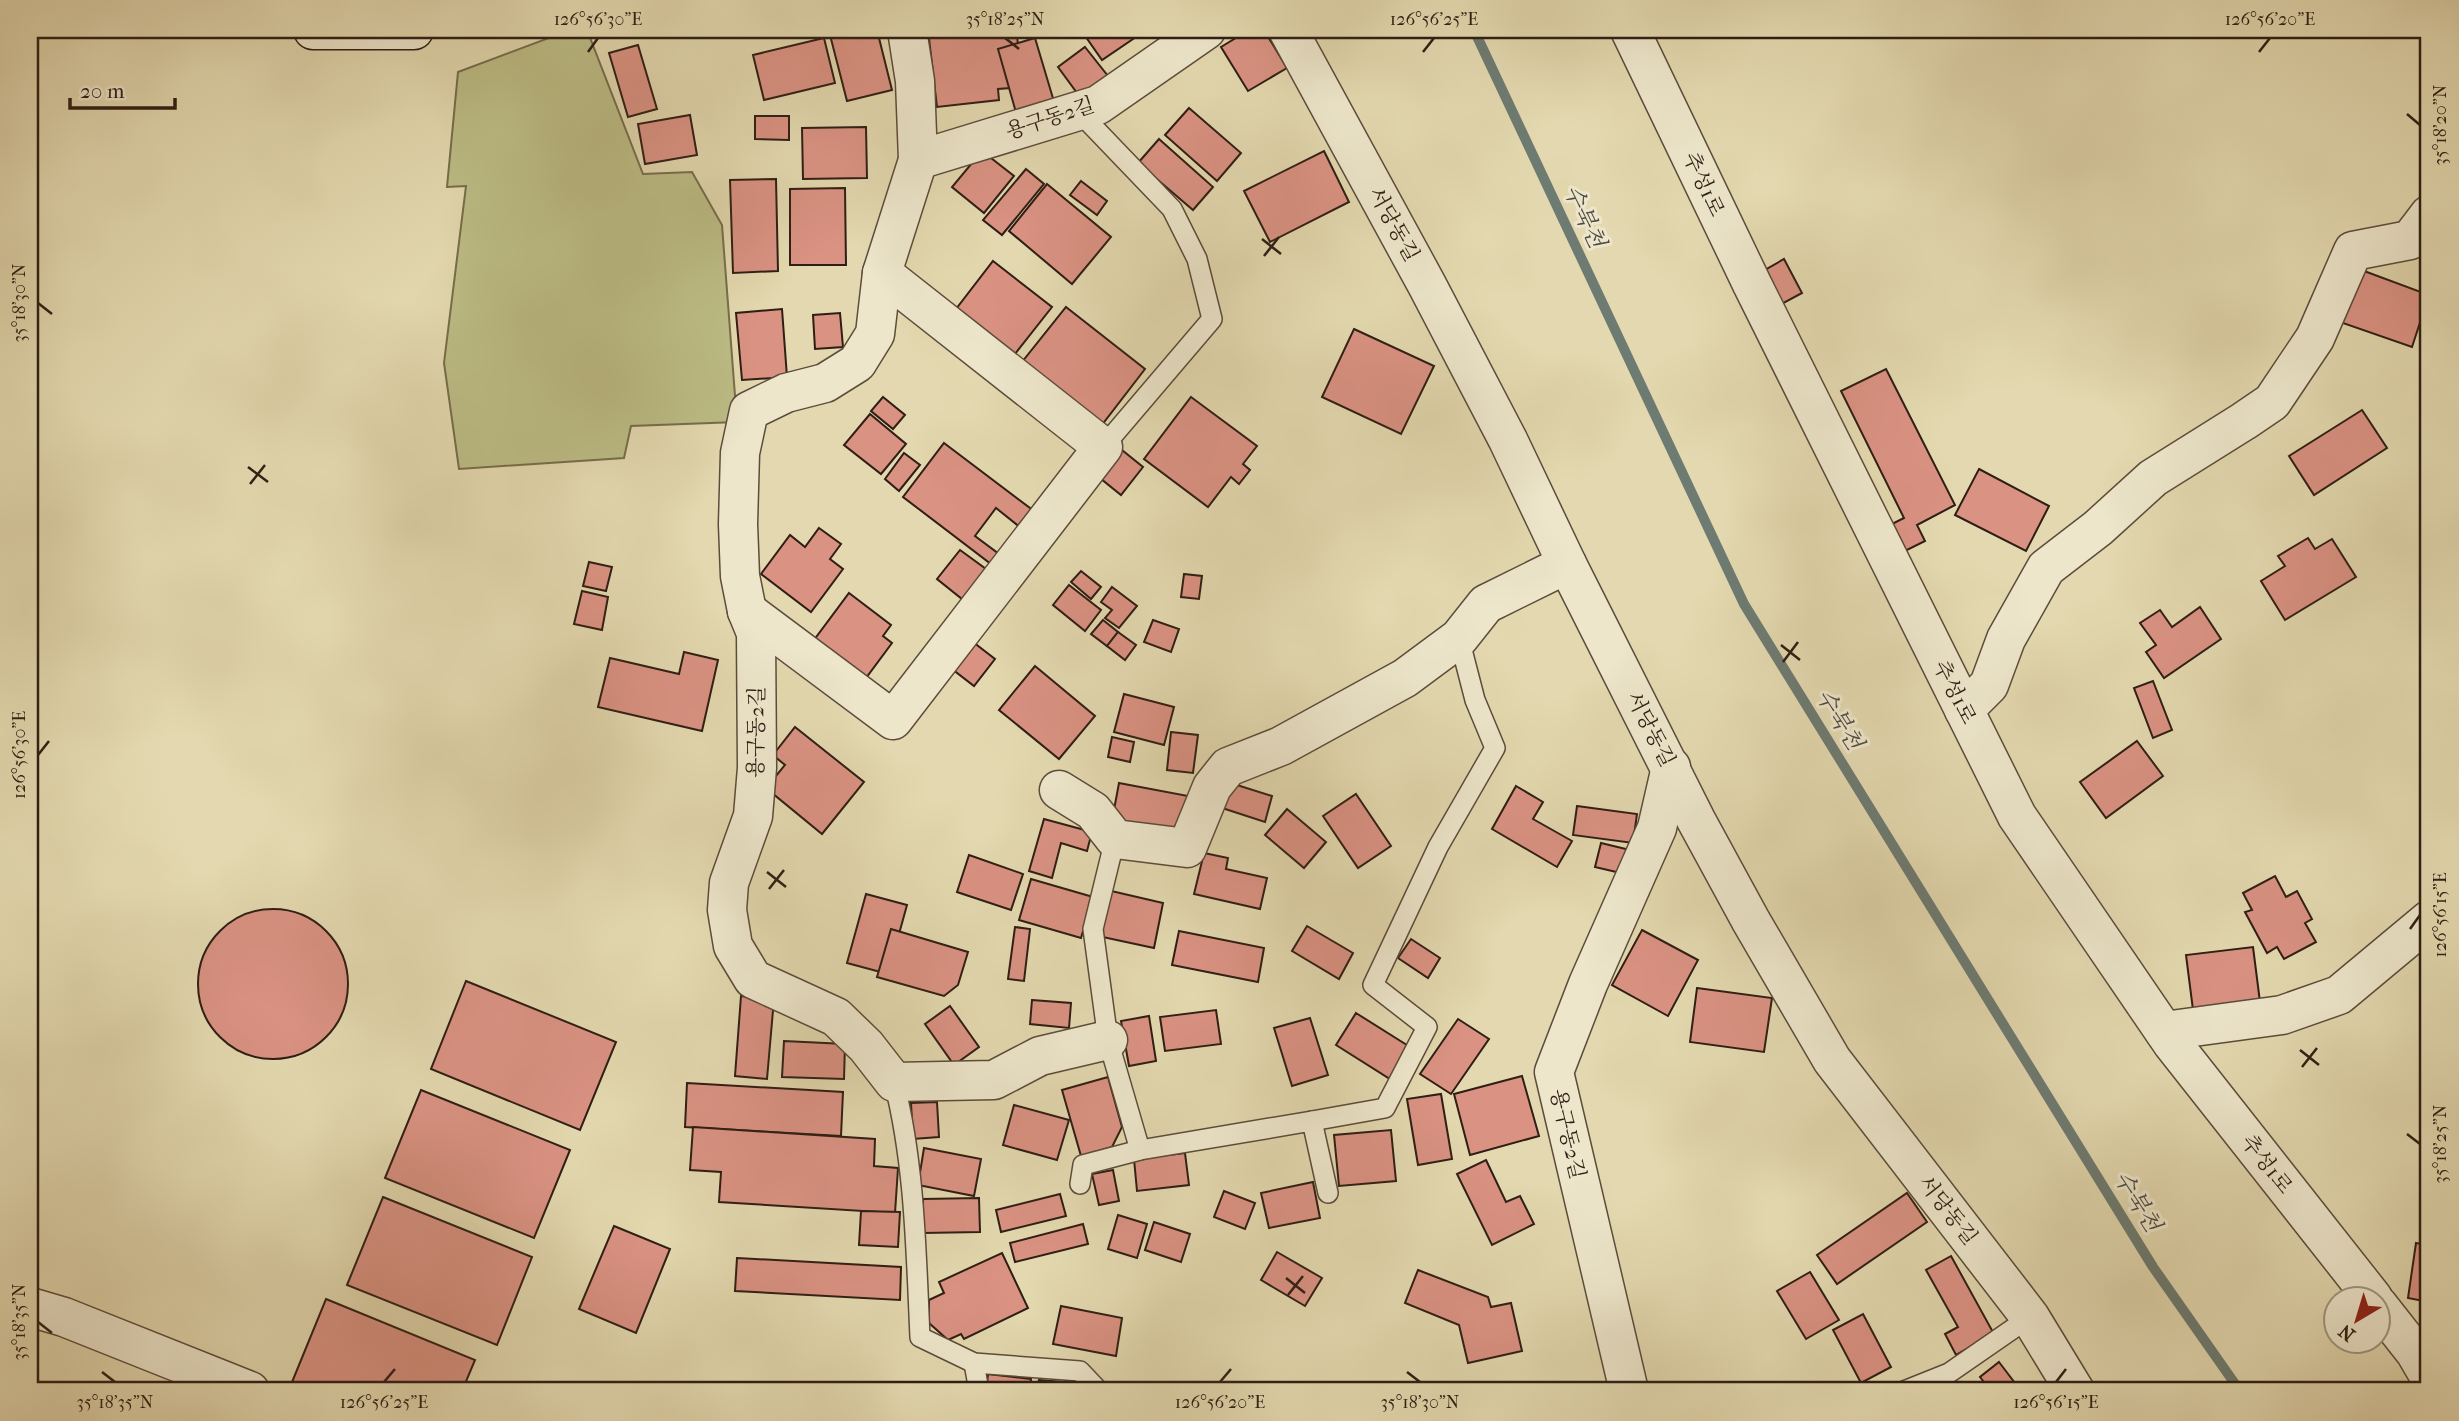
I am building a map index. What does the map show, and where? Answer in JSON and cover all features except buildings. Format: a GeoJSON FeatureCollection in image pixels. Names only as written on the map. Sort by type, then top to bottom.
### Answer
{"type":"FeatureCollection","features":[{"type":"Feature","properties":{"kind":"street"},"geometry":{"type":"LineString","coordinates":[[313,30],[414,30]]}},
{"type":"Feature","properties":{"kind":"street","name":"용구동2길"},"geometry":{"type":"LineString","coordinates":[[894,1082],[866,1046],[836,1017],[753,979],[733,946],[727,910],[729,883],[753,816],[757,768],[756,633],[747,611],[740,576],[740,453],[749,411],[786,393],[825,383],[857,363],[874,334],[882,273],[918,160],[915,81],[907,30]]}},
{"type":"Feature","properties":{"kind":"street","name":"용구동2길"},"geometry":{"type":"LineString","coordinates":[[918,160],[1098,105],[1206,30]]}},
{"type":"Feature","properties":{"kind":"street","name":"서당동길"},"geometry":{"type":"LineString","coordinates":[[1288,30],[1508,440],[1567,564],[1696,820],[1751,921],[1832,1060],[2029,1317],[2075,1391]]}},
{"type":"Feature","properties":{"kind":"street","name":"추성1로"},"geometry":{"type":"LineString","coordinates":[[1630,30],[1758,297],[2017,816],[2164,1031],[2362,1284]]}},
{"type":"Feature","properties":{"kind":"street"},"geometry":{"type":"LineString","coordinates":[[1964,710],[1989,685],[2006,639],[2046,568],[2098,528],[2153,478],[2272,402],[2315,338],[2353,251],[2410,240],[2429,215]]}},
{"type":"Feature","properties":{"kind":"street"},"geometry":{"type":"LineString","coordinates":[[747,611],[893,720],[1104,447],[882,273]]}},
{"type":"Feature","properties":{"kind":"street"},"geometry":{"type":"LineString","coordinates":[[1059,789],[1093,811],[1115,839],[1187,848],[1212,787],[1228,767],[1281,746],[1405,678],[1459,638],[1486,604],[1567,564]]}},
{"type":"Feature","properties":{"kind":"street","name":"용구동2길"},"geometry":{"type":"LineString","coordinates":[[1629,1391],[1554,1072],[1588,984],[1657,828],[1671,767]]}},
{"type":"Feature","properties":{"kind":"street"},"geometry":{"type":"LineString","coordinates":[[2164,1031],[2282,1015],[2339,995],[2429,920]]}},
{"type":"Feature","properties":{"kind":"street"},"geometry":{"type":"LineString","coordinates":[[894,1082],[994,1080],[1040,1056],[1108,1040]]}},
{"type":"Feature","properties":{"kind":"street"},"geometry":{"type":"LineString","coordinates":[[30,1307],[65,1317],[250,1391]]}},
{"type":"Feature","properties":{"kind":"street"},"geometry":{"type":"LineString","coordinates":[[2392,1323],[2415,1352],[2429,1376]]}},
{"type":"Feature","properties":{"kind":"lane"},"geometry":{"type":"LineString","coordinates":[[1078,111],[1172,209],[1197,259],[1212,319],[1104,447]]}},
{"type":"Feature","properties":{"kind":"lane"},"geometry":{"type":"LineString","coordinates":[[1080,1184],[1083,1165],[1140,1150],[1385,1108],[1427,1027],[1373,985],[1438,847],[1495,748],[1475,700],[1459,638]]}},
{"type":"Feature","properties":{"kind":"lane"},"geometry":{"type":"LineString","coordinates":[[1115,839],[1093,929],[1108,1040],[1140,1150]]}},
{"type":"Feature","properties":{"kind":"lane"},"geometry":{"type":"LineString","coordinates":[[894,1082],[901,1110],[914,1209],[920,1337],[974,1363],[1080,1371],[1099,1391]]}},
{"type":"Feature","properties":{"kind":"lane"},"geometry":{"type":"LineString","coordinates":[[1312,1121],[1328,1193]]}},
{"type":"Feature","properties":{"kind":"lane"},"geometry":{"type":"LineString","coordinates":[[1904,1391],[1949,1373],[2029,1317]]}},
{"type":"Feature","properties":{"kind":"lane"},"geometry":{"type":"LineString","coordinates":[[974,1363],[979,1391]]}},
{"type":"Feature","properties":{"kind":"green space"},"geometry":{"type":"Polygon","coordinates":[[[570,30],[587,30],[643,174],[692,172],[722,225],[737,422],[631,426],[624,458],[459,469],[444,363],[466,186],[447,187],[458,72],[570,30]]]}},
{"type":"Feature","properties":{"kind":"waterway","name":"수북천"},"geometry":{"type":"LineString","coordinates":[[1474,30],[1744,604],[2153,1267],[2240,1391]]}}]}
